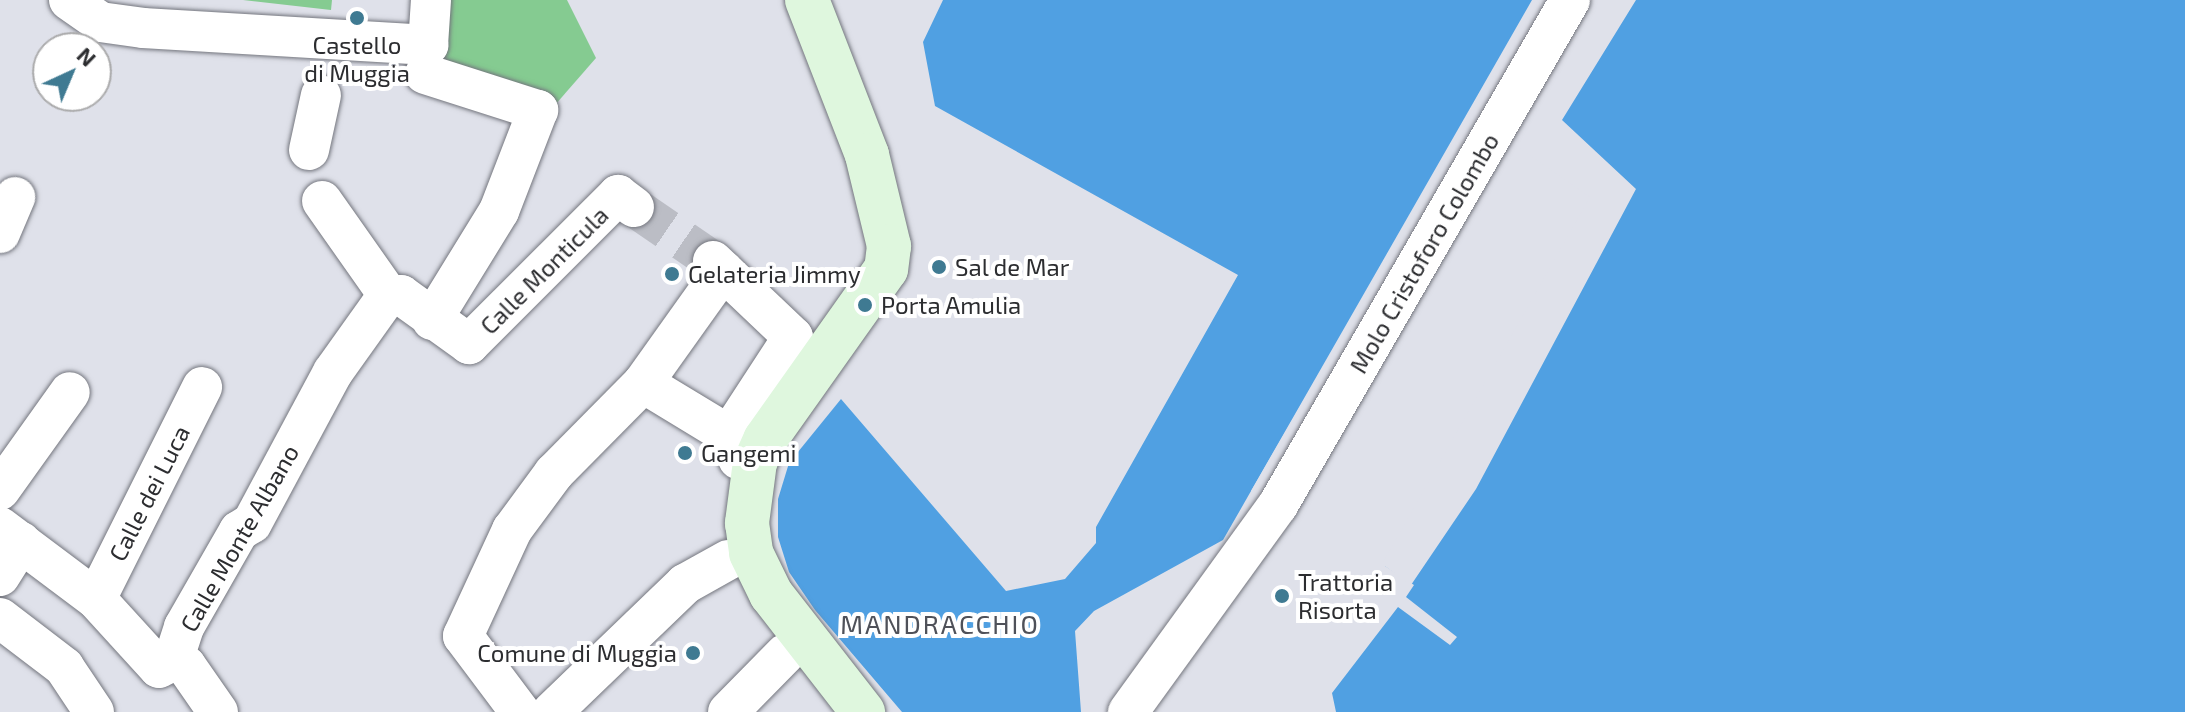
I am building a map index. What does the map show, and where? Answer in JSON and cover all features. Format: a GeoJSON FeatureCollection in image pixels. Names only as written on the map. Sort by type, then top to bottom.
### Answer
{"type":"FeatureCollection","features":[{"type":"Feature","properties":{"kind":"main road"},"geometry":{"type":"LineString","coordinates":[[807,0],[867,155],[889,246],[886,269],[864,306],[765,440],[755,462],[747,523],[751,553],[771,594],[863,712]]}},
{"type":"Feature","properties":{"kind":"street"},"geometry":{"type":"LineString","coordinates":[[69,0],[100,22],[327,65],[428,45],[431,0]]}},
{"type":"Feature","properties":{"kind":"street","name":"Molo Cristoforo Colombo"},"geometry":{"type":"LineString","coordinates":[[1128,712],[1278,505],[1570,0]]}},
{"type":"Feature","properties":{"kind":"street"},"geometry":{"type":"LineString","coordinates":[[309,150],[327,65]]}},
{"type":"Feature","properties":{"kind":"street"},"geometry":{"type":"LineString","coordinates":[[425,74],[538,110],[499,211],[432,320]]}},
{"type":"Feature","properties":{"kind":"street","name":"Calle Monticula"},"geometry":{"type":"LineString","coordinates":[[322,201],[388,295],[401,295],[469,344],[618,195],[634,207]]}},
{"type":"Feature","properties":{"kind":"street"},"geometry":{"type":"LineString","coordinates":[[0,233],[15,197]]}},
{"type":"Feature","properties":{"kind":"street"},"geometry":{"type":"LineString","coordinates":[[520,712],[463,636],[512,530],[554,473],[634,394],[718,266],[793,337],[735,451],[634,394]]}},
{"type":"Feature","properties":{"kind":"street","name":"Calle Monte Albano"},"geometry":{"type":"LineString","coordinates":[[173,661],[184,627],[239,531],[252,523],[333,372],[388,295]]}},
{"type":"Feature","properties":{"kind":"street","name":"Calle dei Luca"},"geometry":{"type":"LineString","coordinates":[[96,599],[202,387]]}},
{"type":"Feature","properties":{"kind":"street"},"geometry":{"type":"LineString","coordinates":[[0,490],[70,392]]}},
{"type":"Feature","properties":{"kind":"street"},"geometry":{"type":"LineString","coordinates":[[0,576],[10,534],[96,599],[159,668],[173,661],[186,666],[218,712]]}},
{"type":"Feature","properties":{"kind":"street"},"geometry":{"type":"LineString","coordinates":[[552,712],[685,584],[728,560]]}},
{"type":"Feature","properties":{"kind":"street"},"geometry":{"type":"LineString","coordinates":[[0,618],[64,667],[94,712]]}},
{"type":"Feature","properties":{"kind":"street"},"geometry":{"type":"LineString","coordinates":[[728,712],[785,654]]}},
{"type":"Feature","properties":{"kind":"green space"},"geometry":{"type":"Polygon","coordinates":[[[243,0],[332,0],[331,10],[243,0]]]}},
{"type":"Feature","properties":{"kind":"green space"},"geometry":{"type":"Polygon","coordinates":[[[447,0],[567,0],[596,58],[555,105],[443,63],[447,0]]]}},
{"type":"Feature","properties":{"kind":"water"},"geometry":{"type":"Polygon","coordinates":[[[943,0],[1532,0],[1223,540],[1094,611],[1075,631],[1081,712],[902,712],[815,610],[789,572],[778,537],[778,499],[789,463],[841,399],[1006,591],[1065,579],[1096,543],[1096,527],[1238,275],[935,106],[923,42],[943,0]]]}},
{"type":"Feature","properties":{"kind":"water"},"geometry":{"type":"Polygon","coordinates":[[[1596,0],[2185,0],[2185,712],[1336,712],[1332,693],[1398,607],[1450,645],[1457,637],[1406,597],[1414,585],[1385,566],[1595,196],[1516,142],[1596,0]]]}},
{"type":"Feature","properties":{"kind":"pier"},"geometry":{"type":"Polygon","coordinates":[[[1536,0],[1254,493],[1251,491],[1536,0]]]}},
{"type":"Feature","properties":{"kind":"pier"},"geometry":{"type":"Polygon","coordinates":[[[1592,0],[1636,0],[1562,120],[1636,189],[1476,489],[1411,585],[1382,564],[1590,197],[1512,143],[1592,0]]]}},
{"type":"Feature","properties":{"kind":"tunnel"},"geometry":{"type":"LineString","coordinates":[[634,207],[713,261]]}},
{"type":"Feature","properties":{"kind":"place","name":"Castello di Muggia"},"geometry":{"type":"Point","coordinates":[357,18]}},
{"type":"Feature","properties":{"kind":"place","name":"Sal de Mar"},"geometry":{"type":"Point","coordinates":[939,267]}},
{"type":"Feature","properties":{"kind":"place","name":"Gelateria Jimmy"},"geometry":{"type":"Point","coordinates":[672,274]}},
{"type":"Feature","properties":{"kind":"place","name":"Porta Amulia"},"geometry":{"type":"Point","coordinates":[865,305]}},
{"type":"Feature","properties":{"kind":"place","name":"Gangemi"},"geometry":{"type":"Point","coordinates":[685,453]}},
{"type":"Feature","properties":{"kind":"place","name":"Trattoria Risorta"},"geometry":{"type":"Point","coordinates":[1282,596]}},
{"type":"Feature","properties":{"kind":"place","name":"Comune di Muggia"},"geometry":{"type":"Point","coordinates":[693,653]}},
{"type":"Feature","properties":{"kind":"district","name":"MANDRACCHIO"},"geometry":{"type":"Point","coordinates":[940,624]}}]}
